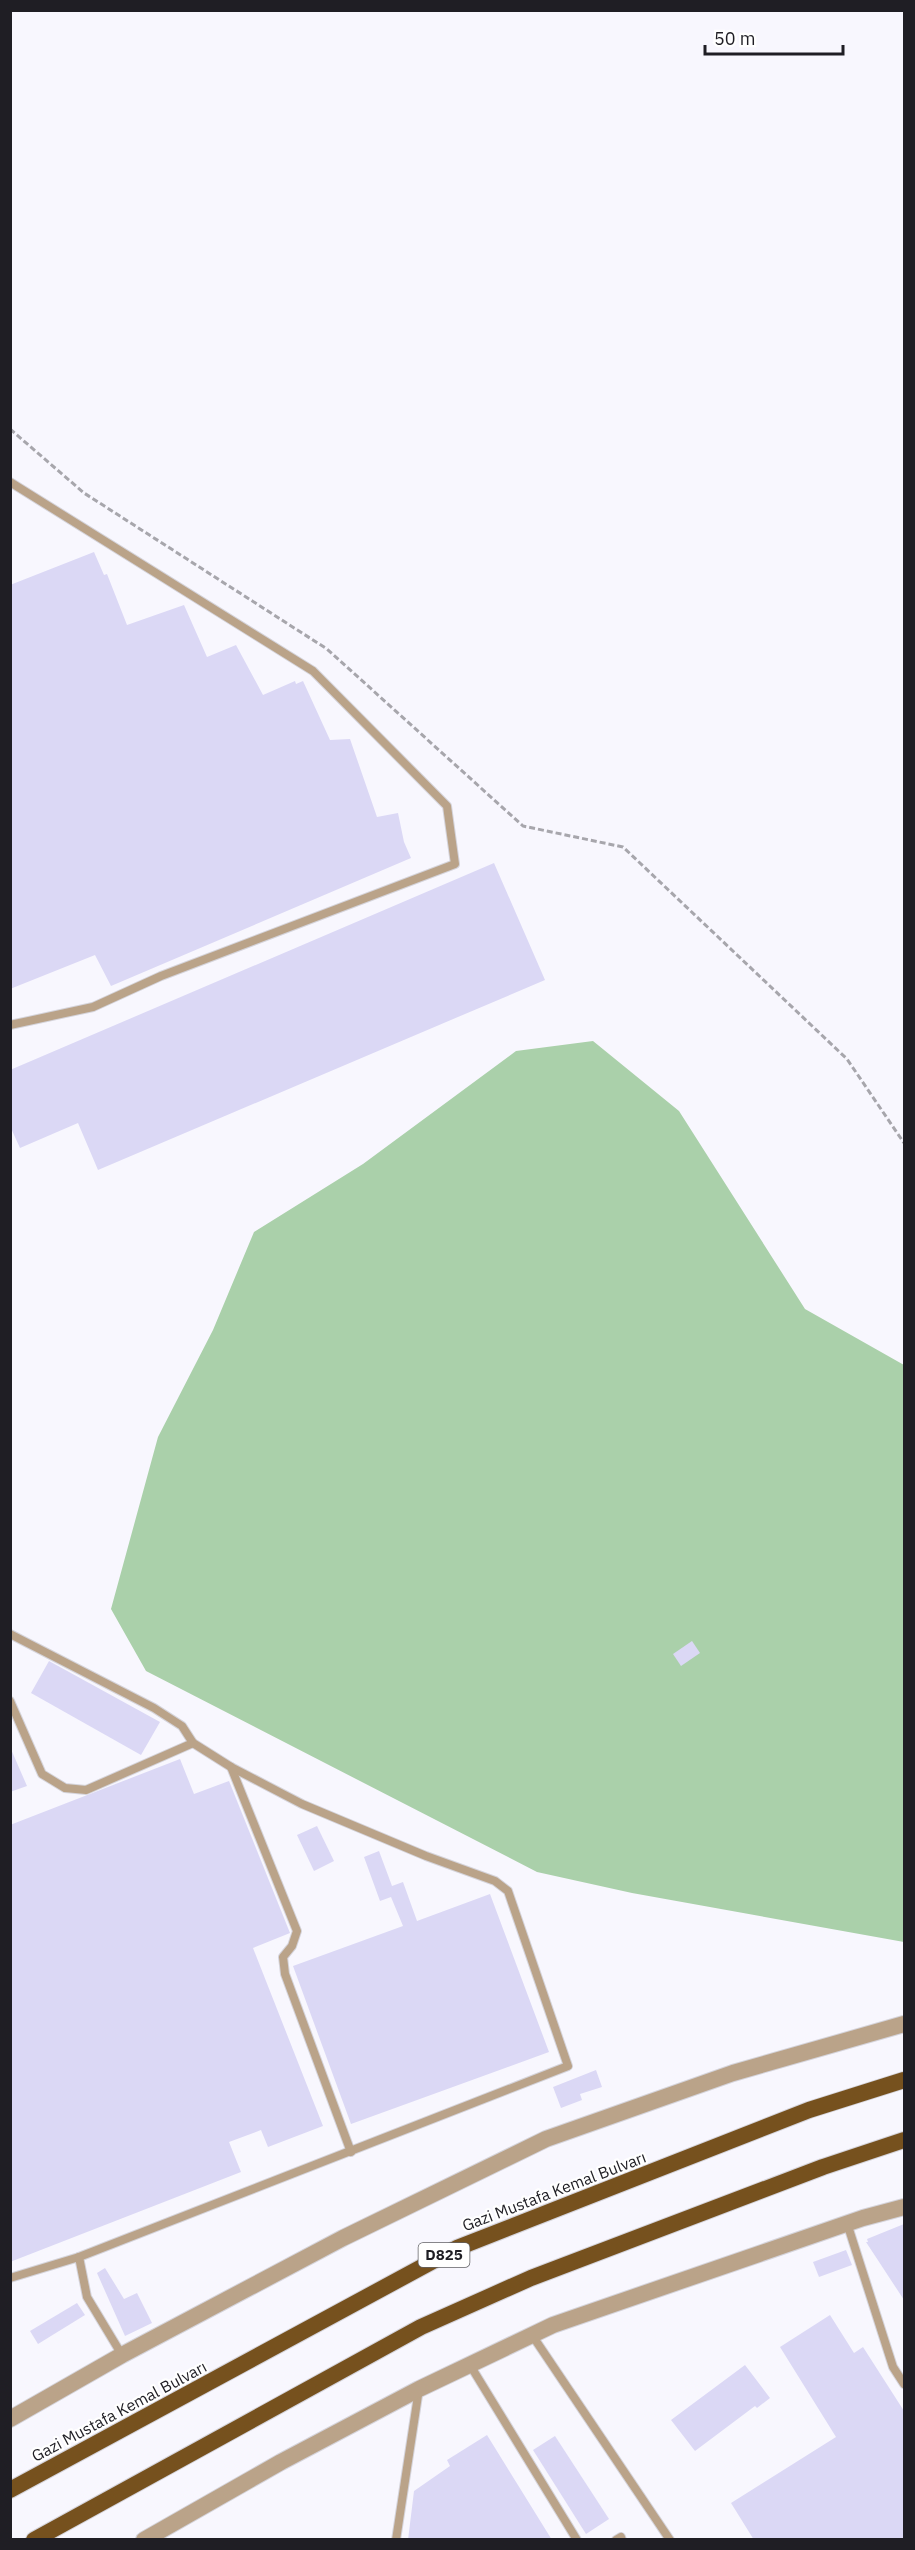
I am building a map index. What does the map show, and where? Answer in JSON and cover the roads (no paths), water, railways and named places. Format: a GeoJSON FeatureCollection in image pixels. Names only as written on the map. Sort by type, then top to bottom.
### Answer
{"type":"FeatureCollection","features":[{"type":"Feature","properties":{"kind":"highway","name":"Gazi Mustafa Kemal Bulvarı"},"geometry":{"type":"LineString","coordinates":[[10,2490],[458,2248],[809,2110],[904,2080]]}},
{"type":"Feature","properties":{"kind":"highway"},"geometry":{"type":"LineString","coordinates":[[34,2540],[421,2326],[541,2274],[823,2167],[904,2140]]}},
{"type":"Feature","properties":{"kind":"street"},"geometry":{"type":"LineString","coordinates":[[10,2419],[122,2355],[343,2238],[546,2139],[733,2073],[904,2024]]}},
{"type":"Feature","properties":{"kind":"street"},"geometry":{"type":"LineString","coordinates":[[144,2540],[280,2462],[419,2389],[553,2325],[847,2223],[904,2207]]}},
{"type":"Feature","properties":{"kind":"lane"},"geometry":{"type":"LineString","coordinates":[[10,482],[313,671],[447,806],[455,864],[161,976],[93,1007],[10,1025]]}},
{"type":"Feature","properties":{"kind":"lane"},"geometry":{"type":"LineString","coordinates":[[10,1634],[154,1708],[182,1726],[193,1743],[231,1767],[302,1804],[426,1856],[495,1881],[508,1891],[568,2066],[79,2257],[10,2278]]}},
{"type":"Feature","properties":{"kind":"lane"},"geometry":{"type":"LineString","coordinates":[[10,1701],[42,1774],[65,1788],[86,1790],[193,1743]]}},
{"type":"Feature","properties":{"kind":"lane"},"geometry":{"type":"LineString","coordinates":[[231,1767],[297,1931],[292,1947],[283,1958],[285,1974],[351,2152]]}},
{"type":"Feature","properties":{"kind":"lane"},"geometry":{"type":"LineString","coordinates":[[847,2223],[893,2367],[904,2384]]}},
{"type":"Feature","properties":{"kind":"lane"},"geometry":{"type":"LineString","coordinates":[[79,2257],[87,2297],[122,2355]]}},
{"type":"Feature","properties":{"kind":"lane"},"geometry":{"type":"LineString","coordinates":[[532,2335],[670,2540]]}},
{"type":"Feature","properties":{"kind":"lane"},"geometry":{"type":"LineString","coordinates":[[470,2365],[577,2540]]}},
{"type":"Feature","properties":{"kind":"lane"},"geometry":{"type":"LineString","coordinates":[[396,2540],[419,2389]]}},
{"type":"Feature","properties":{"kind":"lane"},"geometry":{"type":"LineString","coordinates":[[616,2540],[621,2537],[622,2540]]}}]}
